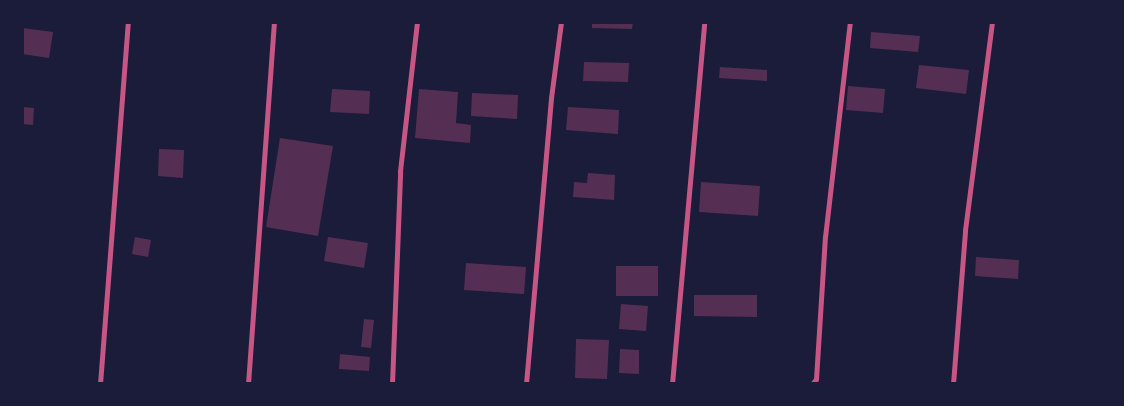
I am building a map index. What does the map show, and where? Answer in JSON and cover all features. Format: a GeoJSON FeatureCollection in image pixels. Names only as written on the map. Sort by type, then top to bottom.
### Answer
{"type":"FeatureCollection","features":[{"type":"Feature","properties":{"kind":"street"},"geometry":{"type":"LineString","coordinates":[[100,384],[128,22]]}},
{"type":"Feature","properties":{"kind":"street"},"geometry":{"type":"LineString","coordinates":[[248,384],[274,22]]}},
{"type":"Feature","properties":{"kind":"street"},"geometry":{"type":"LineString","coordinates":[[392,384],[400,171],[417,22]]}},
{"type":"Feature","properties":{"kind":"street"},"geometry":{"type":"LineString","coordinates":[[526,384],[551,98],[561,22]]}},
{"type":"Feature","properties":{"kind":"street"},"geometry":{"type":"LineString","coordinates":[[672,384],[704,22]]}},
{"type":"Feature","properties":{"kind":"street"},"geometry":{"type":"LineString","coordinates":[[812,384],[816,380],[825,237],[850,22]]}},
{"type":"Feature","properties":{"kind":"street"},"geometry":{"type":"LineString","coordinates":[[953,384],[965,230],[992,22]]}},
{"type":"Feature","properties":{"kind":"building"},"geometry":{"type":"Polygon","coordinates":[[[592,22],[633,22],[632,29],[592,28],[592,22]]]}},
{"type":"Feature","properties":{"kind":"building"},"geometry":{"type":"Polygon","coordinates":[[[22,28],[53,32],[49,58],[22,54],[22,28]]]}},
{"type":"Feature","properties":{"kind":"building"},"geometry":{"type":"Polygon","coordinates":[[[871,32],[920,36],[918,52],[870,48],[871,32]]]}},
{"type":"Feature","properties":{"kind":"building"},"geometry":{"type":"Polygon","coordinates":[[[584,62],[629,63],[628,82],[583,81],[584,62]]]}},
{"type":"Feature","properties":{"kind":"building"},"geometry":{"type":"Polygon","coordinates":[[[919,65],[969,70],[966,94],[916,88],[919,65]]]}},
{"type":"Feature","properties":{"kind":"building"},"geometry":{"type":"Polygon","coordinates":[[[720,67],[767,70],[767,81],[719,78],[720,67]]]}},
{"type":"Feature","properties":{"kind":"building"},"geometry":{"type":"Polygon","coordinates":[[[848,86],[885,89],[883,113],[846,110],[848,86]]]}},
{"type":"Feature","properties":{"kind":"building"},"geometry":{"type":"Polygon","coordinates":[[[332,89],[370,91],[369,114],[330,112],[332,89]]]}},
{"type":"Feature","properties":{"kind":"building"},"geometry":{"type":"Polygon","coordinates":[[[419,89],[458,92],[456,123],[471,125],[470,143],[415,138],[419,89]]]}},
{"type":"Feature","properties":{"kind":"building"},"geometry":{"type":"Polygon","coordinates":[[[472,93],[518,95],[517,119],[471,116],[472,93]]]}},
{"type":"Feature","properties":{"kind":"building"},"geometry":{"type":"Polygon","coordinates":[[[22,107],[34,108],[33,125],[22,124],[22,107]]]}},
{"type":"Feature","properties":{"kind":"building"},"geometry":{"type":"Polygon","coordinates":[[[568,107],[619,110],[618,134],[566,130],[568,107]]]}},
{"type":"Feature","properties":{"kind":"building"},"geometry":{"type":"Polygon","coordinates":[[[280,138],[333,146],[318,236],[266,227],[280,138]]]}},
{"type":"Feature","properties":{"kind":"building"},"geometry":{"type":"Polygon","coordinates":[[[159,149],[184,150],[183,178],[158,176],[159,149]]]}},
{"type":"Feature","properties":{"kind":"building"},"geometry":{"type":"Polygon","coordinates":[[[588,173],[615,175],[614,200],[573,197],[574,182],[587,183],[588,173]]]}},
{"type":"Feature","properties":{"kind":"building"},"geometry":{"type":"Polygon","coordinates":[[[701,182],[760,186],[758,216],[699,212],[701,182]]]}},
{"type":"Feature","properties":{"kind":"building"},"geometry":{"type":"Polygon","coordinates":[[[135,237],[151,240],[148,257],[132,254],[135,237]]]}},
{"type":"Feature","properties":{"kind":"building"},"geometry":{"type":"Polygon","coordinates":[[[328,237],[368,243],[364,268],[324,261],[328,237]]]}},
{"type":"Feature","properties":{"kind":"building"},"geometry":{"type":"Polygon","coordinates":[[[976,257],[1019,260],[1018,279],[975,276],[976,257]]]}},
{"type":"Feature","properties":{"kind":"building"},"geometry":{"type":"Polygon","coordinates":[[[466,263],[526,267],[524,294],[464,290],[466,263]]]}},
{"type":"Feature","properties":{"kind":"building"},"geometry":{"type":"Polygon","coordinates":[[[616,266],[658,266],[658,296],[616,296],[616,266]]]}},
{"type":"Feature","properties":{"kind":"building"},"geometry":{"type":"Polygon","coordinates":[[[694,295],[757,295],[757,317],[694,316],[694,295]]]}},
{"type":"Feature","properties":{"kind":"building"},"geometry":{"type":"Polygon","coordinates":[[[621,304],[648,306],[646,331],[619,329],[621,304]]]}},
{"type":"Feature","properties":{"kind":"building"},"geometry":{"type":"Polygon","coordinates":[[[364,319],[374,320],[371,348],[361,347],[364,319]]]}},
{"type":"Feature","properties":{"kind":"building"},"geometry":{"type":"Polygon","coordinates":[[[576,339],[609,340],[607,379],[575,378],[576,339]]]}},
{"type":"Feature","properties":{"kind":"building"},"geometry":{"type":"Polygon","coordinates":[[[620,349],[639,350],[639,374],[619,373],[620,349]]]}},
{"type":"Feature","properties":{"kind":"building"},"geometry":{"type":"Polygon","coordinates":[[[340,354],[370,357],[369,371],[339,369],[340,354]]]}}]}
